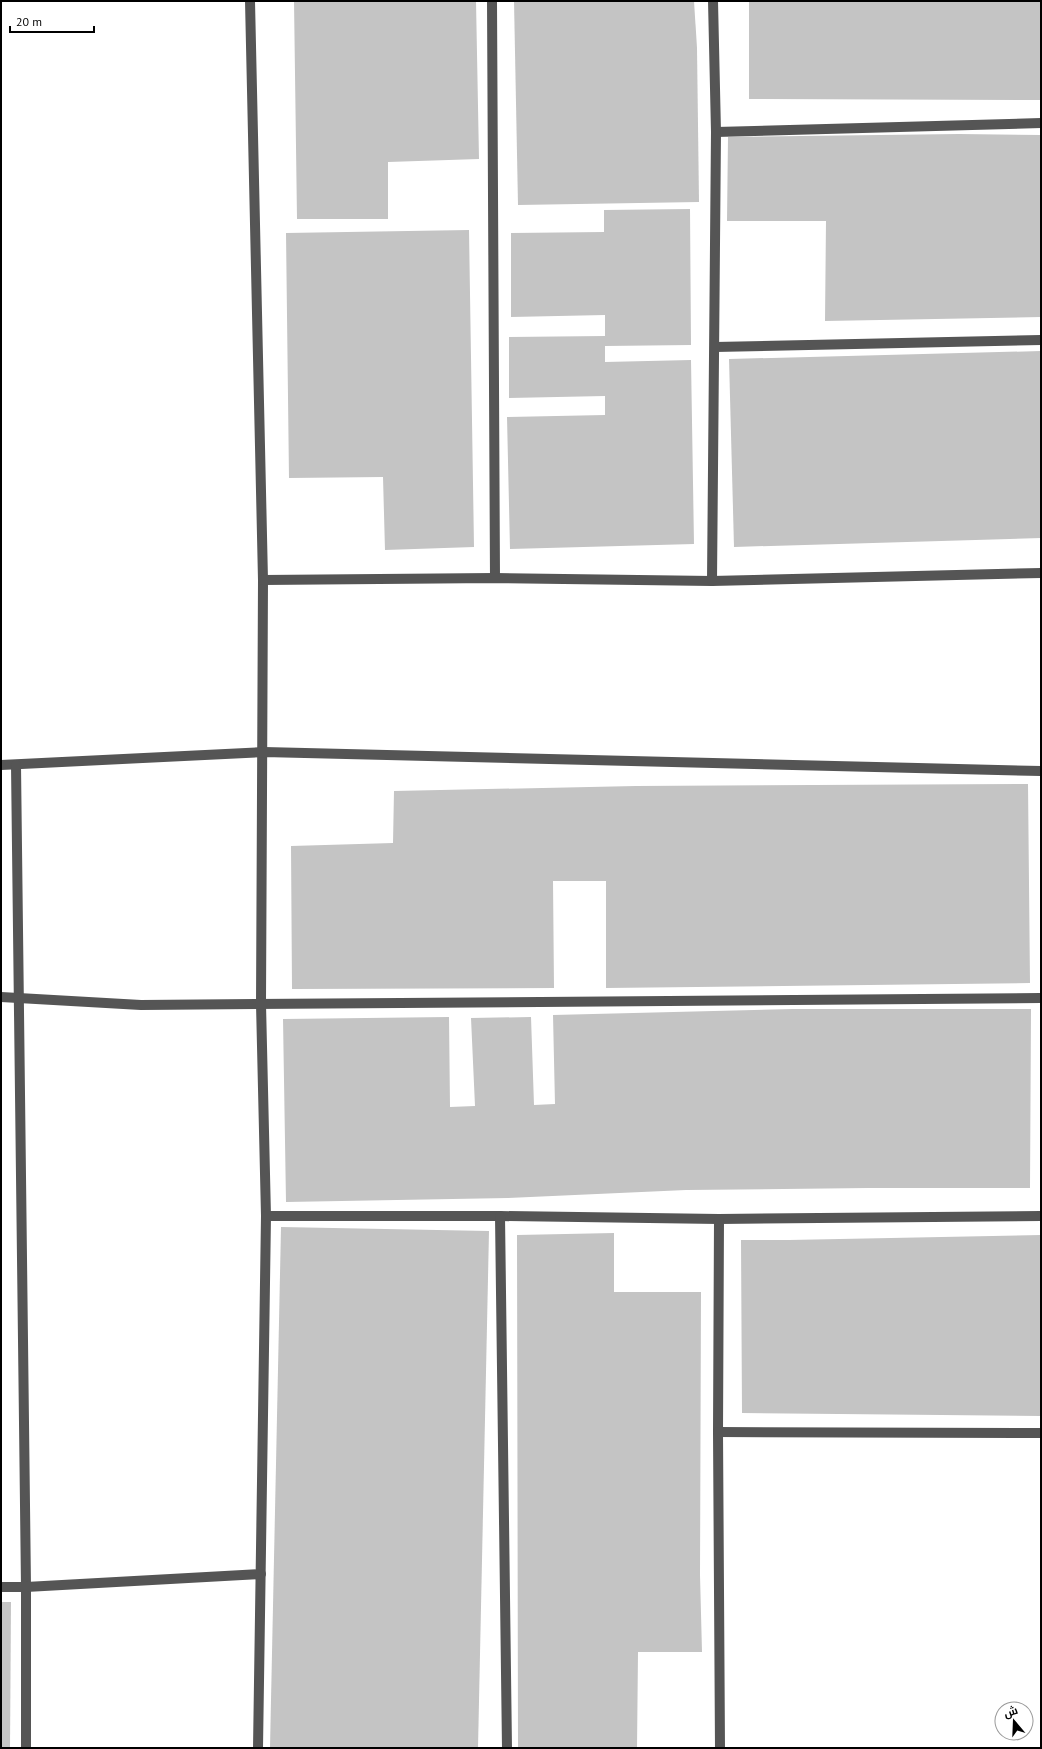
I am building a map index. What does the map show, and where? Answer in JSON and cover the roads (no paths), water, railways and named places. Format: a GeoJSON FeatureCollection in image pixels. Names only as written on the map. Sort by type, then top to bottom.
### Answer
{"type":"FeatureCollection","features":[{"type":"Feature","properties":{"kind":"street"},"geometry":{"type":"LineString","coordinates":[[250,1],[264,580],[264,752],[261,1004],[266,1216],[258,1748]]}},
{"type":"Feature","properties":{"kind":"street"},"geometry":{"type":"LineString","coordinates":[[492,1],[495,578]]}},
{"type":"Feature","properties":{"kind":"street"},"geometry":{"type":"LineString","coordinates":[[712,582],[716,132],[713,1]]}},
{"type":"Feature","properties":{"kind":"street"},"geometry":{"type":"LineString","coordinates":[[716,132],[1041,123]]}},
{"type":"Feature","properties":{"kind":"street"},"geometry":{"type":"LineString","coordinates":[[714,347],[1041,340]]}},
{"type":"Feature","properties":{"kind":"street"},"geometry":{"type":"LineString","coordinates":[[264,580],[495,578],[712,582],[1041,573]]}},
{"type":"Feature","properties":{"kind":"street"},"geometry":{"type":"LineString","coordinates":[[1,765],[264,752],[1041,771]]}},
{"type":"Feature","properties":{"kind":"street"},"geometry":{"type":"LineString","coordinates":[[16,765],[26,1587],[26,1748]]}},
{"type":"Feature","properties":{"kind":"street"},"geometry":{"type":"LineString","coordinates":[[1,997],[141,1006],[1041,998]]}},
{"type":"Feature","properties":{"kind":"street"},"geometry":{"type":"LineString","coordinates":[[266,1216],[500,1216],[719,1219],[1041,1216]]}},
{"type":"Feature","properties":{"kind":"street"},"geometry":{"type":"LineString","coordinates":[[500,1216],[507,1748]]}},
{"type":"Feature","properties":{"kind":"street"},"geometry":{"type":"LineString","coordinates":[[719,1219],[718,1432],[720,1748]]}},
{"type":"Feature","properties":{"kind":"street"},"geometry":{"type":"LineString","coordinates":[[718,1432],[1041,1433]]}},
{"type":"Feature","properties":{"kind":"street"},"geometry":{"type":"LineString","coordinates":[[1,1587],[26,1587],[261,1574]]}}]}
